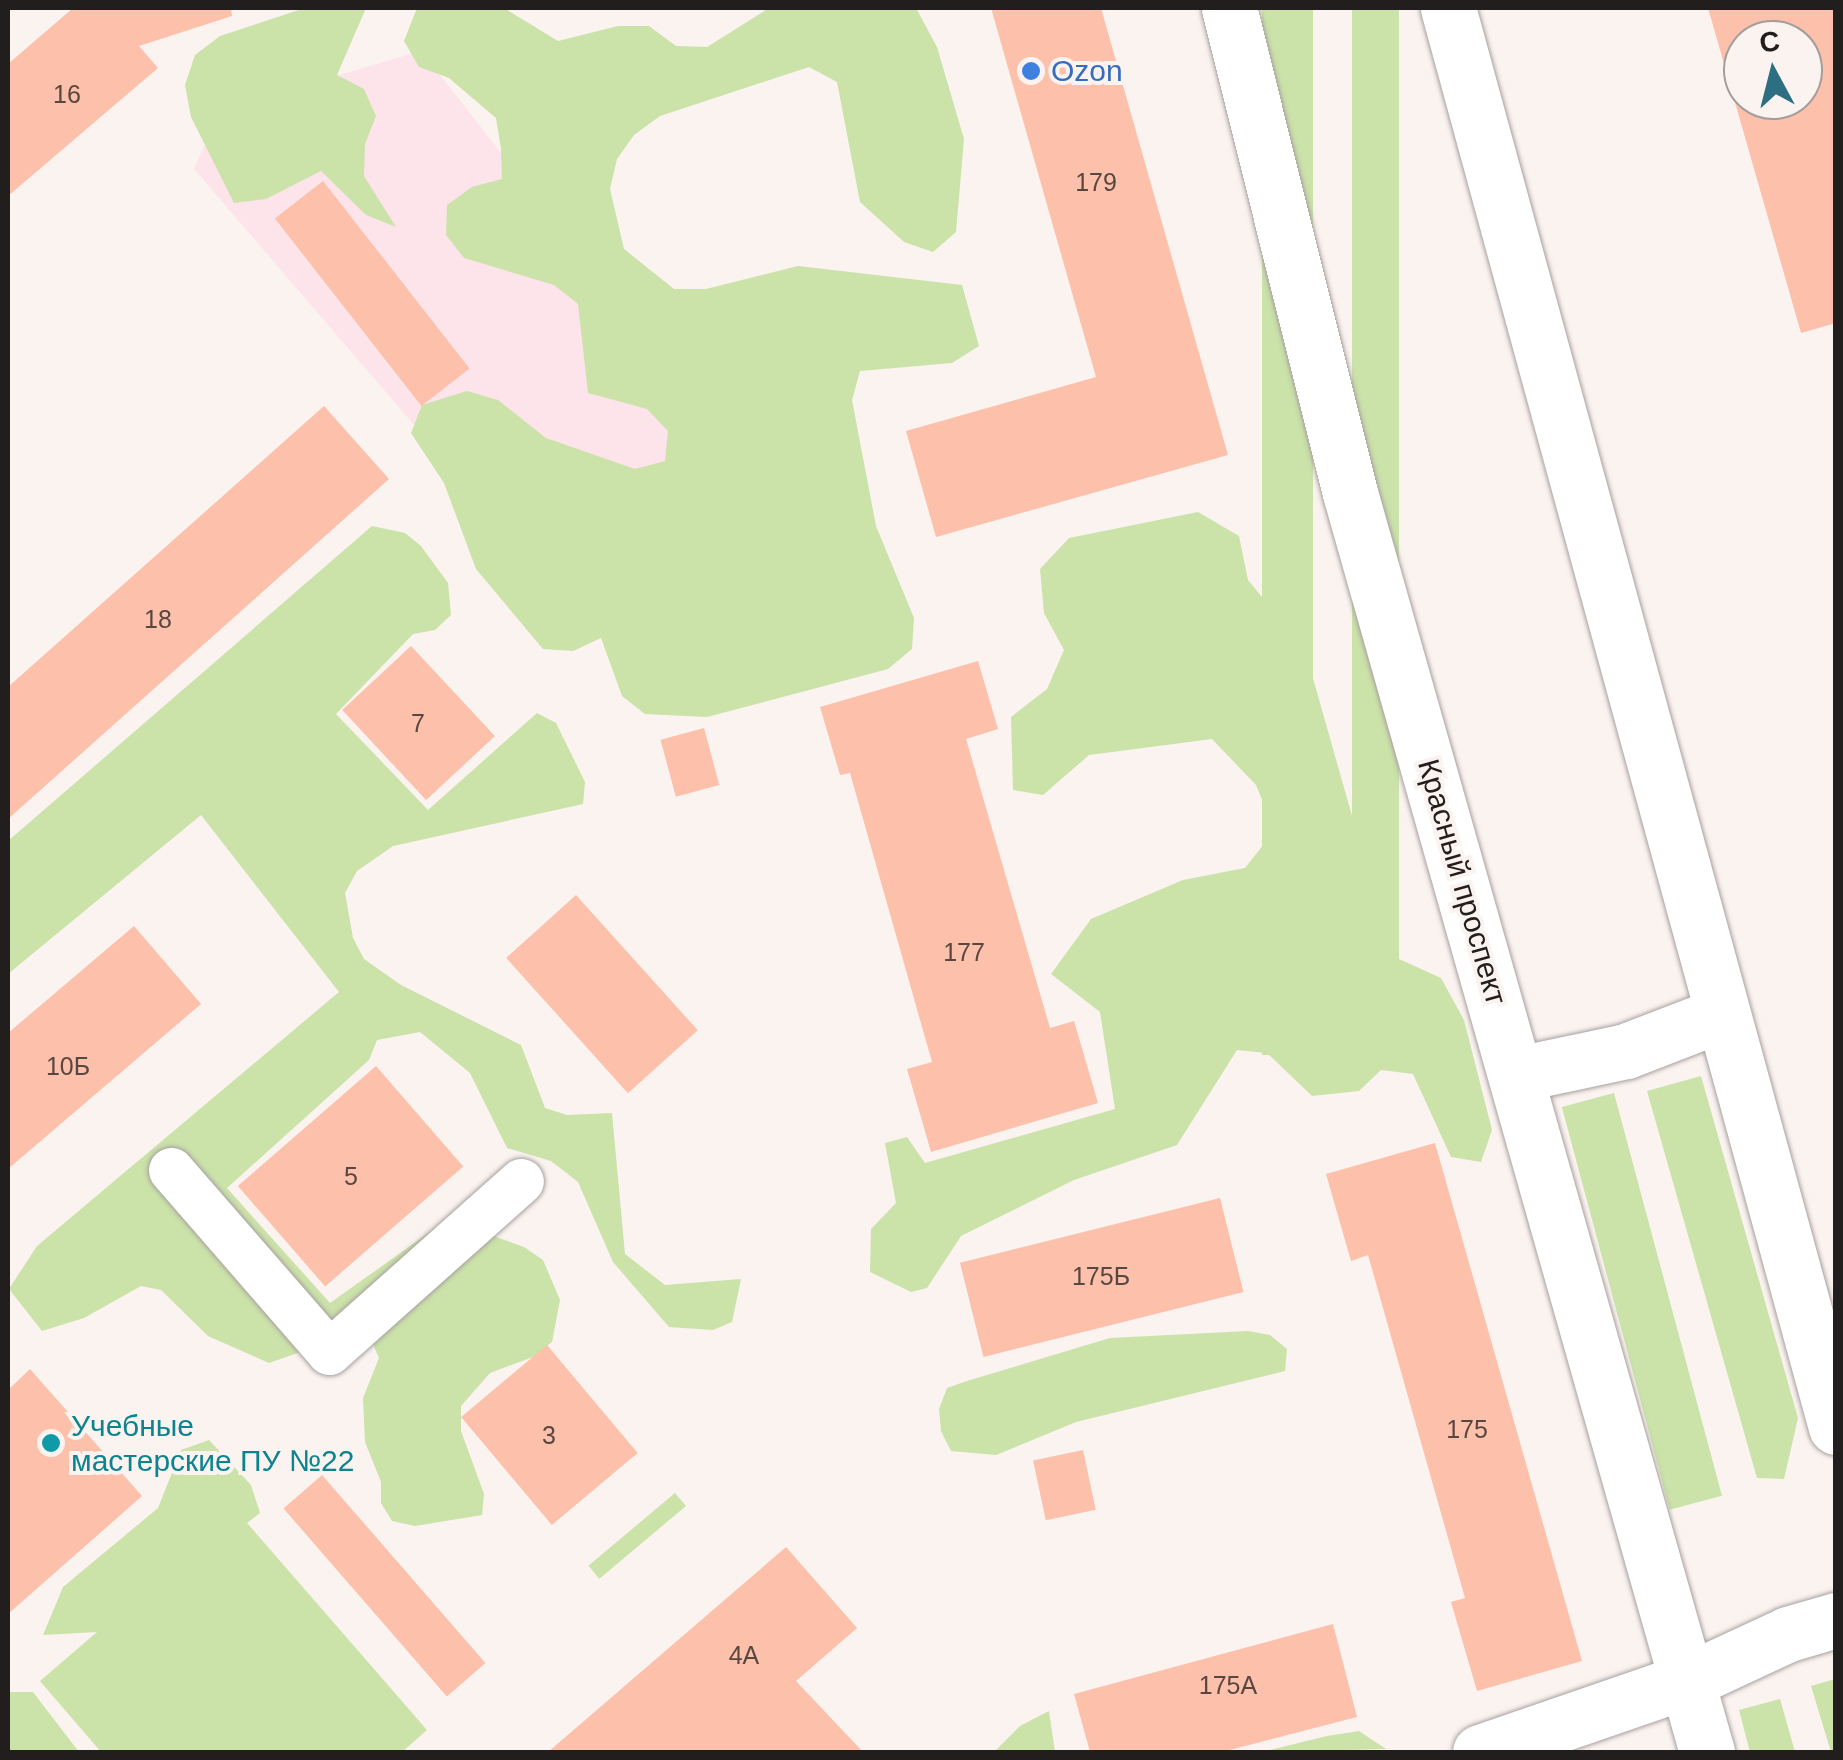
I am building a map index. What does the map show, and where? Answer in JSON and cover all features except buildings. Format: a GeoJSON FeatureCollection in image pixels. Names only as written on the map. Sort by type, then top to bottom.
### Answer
{"type":"FeatureCollection","features":[{"type":"Feature","properties":{"kind":"main road","name":"Красный проспект"},"geometry":{"type":"LineString","coordinates":[[1230,8],[1350,493],[1518,1074],[1707,1752]]}},
{"type":"Feature","properties":{"kind":"main road"},"geometry":{"type":"LineString","coordinates":[[1448,8],[1836,1427]]}},
{"type":"Feature","properties":{"kind":"main road"},"geometry":{"type":"LineString","coordinates":[[1518,1074],[1626,1051],[1722,1014]]}},
{"type":"Feature","properties":{"kind":"main road"},"geometry":{"type":"LineString","coordinates":[[1480,1752],[1689,1680],[1788,1634],[1836,1620]]}},
{"type":"Feature","properties":{"kind":"street"},"geometry":{"type":"LineString","coordinates":[[171,1170],[329,1352],[521,1181]]}},
{"type":"Feature","properties":{"kind":"shaded area"},"geometry":{"type":"Polygon","coordinates":[[[421,51],[741,458],[705,533],[427,440],[194,169],[204,146],[281,92],[421,51]]]}},
{"type":"Feature","properties":{"kind":"green space"},"geometry":{"type":"Polygon","coordinates":[[[305,8],[366,8],[337,75],[364,89],[376,116],[365,144],[364,176],[396,227],[366,215],[321,171],[266,199],[234,203],[191,117],[185,85],[195,55],[220,36],[305,8]]]}},
{"type":"Feature","properties":{"kind":"green space"},"geometry":{"type":"Polygon","coordinates":[[[417,8],[504,8],[558,41],[618,26],[649,26],[676,46],[707,47],[769,8],[916,8],[937,47],[964,139],[956,232],[933,252],[904,242],[860,202],[837,82],[809,67],[660,116],[634,135],[617,159],[610,189],[624,249],[674,289],[706,289],[798,266],[962,285],[979,346],[952,363],[860,371],[852,400],[876,526],[914,618],[912,649],[888,669],[707,717],[645,714],[622,696],[601,638],[573,651],[543,649],[476,569],[444,483],[411,433],[422,405],[467,391],[498,400],[546,438],[635,469],[665,461],[668,431],[647,409],[588,393],[578,304],[554,285],[464,258],[446,235],[447,205],[472,187],[502,179],[501,149],[496,118],[449,78],[419,67],[404,41],[417,8]]]}},
{"type":"Feature","properties":{"kind":"green space"},"geometry":{"type":"Polygon","coordinates":[[[1262,8],[1313,8],[1313,1055],[1262,1055],[1262,8]]]}},
{"type":"Feature","properties":{"kind":"green space"},"geometry":{"type":"Polygon","coordinates":[[[1352,8],[1399,8],[1399,1028],[1352,1028],[1352,8]]]}},
{"type":"Feature","properties":{"kind":"green space"},"geometry":{"type":"Polygon","coordinates":[[[1198,512],[1239,536],[1248,580],[1305,650],[1354,823],[1368,945],[1441,978],[1464,1020],[1492,1130],[1481,1162],[1451,1157],[1413,1074],[1381,1070],[1359,1091],[1312,1096],[1267,1053],[1237,1050],[1177,1145],[1074,1180],[961,1236],[927,1288],[911,1292],[870,1272],[871,1229],[896,1203],[885,1143],[907,1137],[925,1163],[1115,1109],[1100,1012],[1051,974],[1091,919],[1183,880],[1245,868],[1264,844],[1268,814],[1256,785],[1212,739],[1089,755],[1043,795],[1013,790],[1011,717],[1047,689],[1064,650],[1044,613],[1040,569],[1069,538],[1198,512]]]}},
{"type":"Feature","properties":{"kind":"green space"},"geometry":{"type":"Polygon","coordinates":[[[372,526],[405,533],[421,546],[448,583],[451,615],[435,630],[413,634],[336,714],[428,810],[537,713],[556,723],[585,782],[583,804],[393,846],[357,871],[345,893],[353,938],[364,959],[401,985],[521,1045],[545,1108],[567,1115],[612,1113],[625,1254],[665,1285],[741,1279],[732,1322],[713,1330],[669,1327],[613,1262],[578,1182],[551,1161],[507,1148],[470,1073],[420,1032],[377,1040],[369,1060],[227,1188],[330,1303],[438,1226],[482,1232],[524,1247],[543,1260],[560,1300],[552,1342],[533,1357],[490,1373],[461,1406],[461,1431],[484,1494],[482,1515],[415,1526],[392,1521],[381,1503],[381,1482],[365,1442],[363,1398],[379,1358],[370,1338],[349,1335],[269,1363],[208,1336],[161,1290],[141,1286],[84,1318],[42,1331],[9,1289],[37,1246],[339,992],[201,815],[8,974],[8,841],[372,526]]]}},
{"type":"Feature","properties":{"kind":"green space"},"geometry":{"type":"Polygon","coordinates":[[[1701,1076],[1798,1418],[1784,1479],[1757,1478],[1647,1091],[1701,1076]]]}},
{"type":"Feature","properties":{"kind":"green space"},"geometry":{"type":"Polygon","coordinates":[[[1614,1093],[1722,1496],[1670,1510],[1562,1107],[1614,1093]]]}},
{"type":"Feature","properties":{"kind":"green space"},"geometry":{"type":"Polygon","coordinates":[[[1248,1331],[1270,1335],[1287,1349],[1285,1371],[1076,1422],[996,1455],[951,1451],[941,1431],[939,1409],[947,1388],[967,1381],[1110,1338],[1248,1331]]]}},
{"type":"Feature","properties":{"kind":"green space"},"geometry":{"type":"Polygon","coordinates":[[[209,1440],[251,1485],[260,1513],[247,1523],[427,1730],[402,1752],[101,1752],[40,1681],[97,1632],[43,1635],[63,1587],[158,1508],[181,1450],[209,1440]]]}},
{"type":"Feature","properties":{"kind":"green space"},"geometry":{"type":"Polygon","coordinates":[[[675,1493],[686,1506],[599,1579],[588,1566],[675,1493]]]}},
{"type":"Feature","properties":{"kind":"green space"},"geometry":{"type":"Polygon","coordinates":[[[1835,1679],[1835,1752],[1831,1752],[1811,1686],[1835,1679]]]}},
{"type":"Feature","properties":{"kind":"green space"},"geometry":{"type":"Polygon","coordinates":[[[8,1692],[33,1692],[79,1752],[8,1752],[8,1692]]]}},
{"type":"Feature","properties":{"kind":"green space"},"geometry":{"type":"Polygon","coordinates":[[[1780,1699],[1795,1752],[1750,1752],[1739,1710],[1780,1699]]]}},
{"type":"Feature","properties":{"kind":"green space"},"geometry":{"type":"Polygon","coordinates":[[[1049,1711],[1055,1752],[994,1752],[1020,1726],[1049,1711]]]}},
{"type":"Feature","properties":{"kind":"green space"},"geometry":{"type":"Polygon","coordinates":[[[1359,1731],[1386,1749],[1262,1752],[1327,1736],[1359,1731]]]}},
{"type":"Feature","properties":{"kind":"place","name":"Ozon"},"geometry":{"type":"Point","coordinates":[1031,71]}},
{"type":"Feature","properties":{"kind":"place","name":"Учебные мастерские ПУ №22"},"geometry":{"type":"Point","coordinates":[51,1443]}}]}
